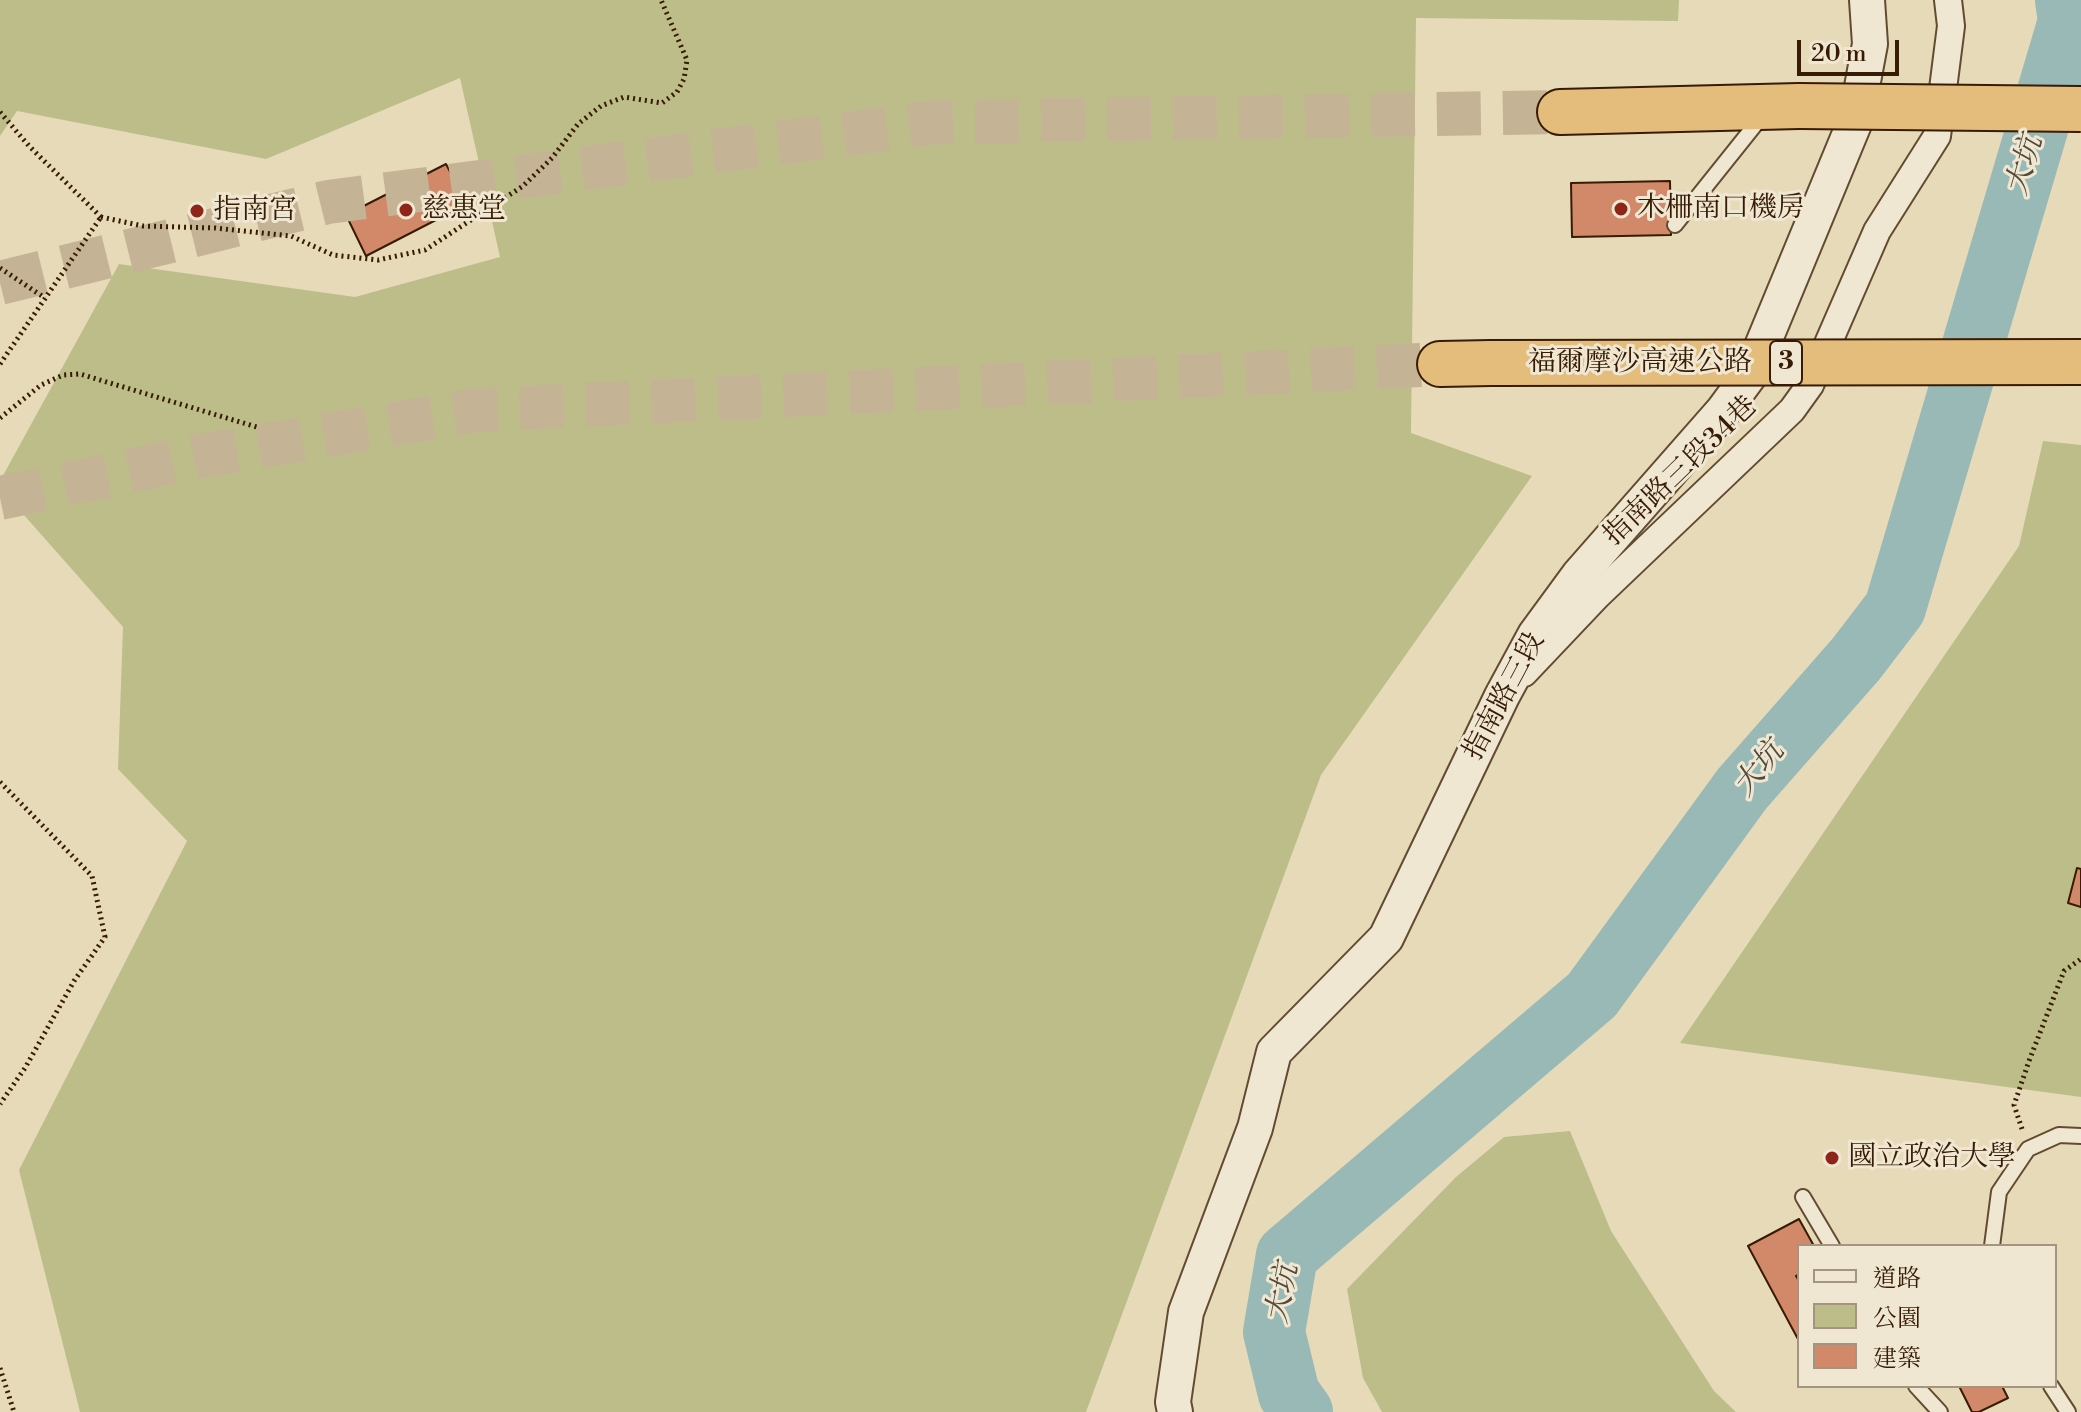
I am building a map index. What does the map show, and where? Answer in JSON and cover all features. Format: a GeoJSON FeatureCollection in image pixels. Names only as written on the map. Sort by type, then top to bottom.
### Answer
{"type":"FeatureCollection","features":[{"type":"Feature","properties":{"kind":"highway"},"geometry":{"type":"LineString","coordinates":[[1560,112],[1784,106],[2081,109]]}},
{"type":"Feature","properties":{"kind":"highway","name":"福爾摩沙高速公路"},"geometry":{"type":"LineString","coordinates":[[1440,364],[2081,362]]}},
{"type":"Feature","properties":{"kind":"street","name":"指南路三段"},"geometry":{"type":"LineString","coordinates":[[1175,1412],[1173,1402],[1186,1312],[1255,1128],[1274,1052],[1386,938],[1502,696],[1535,635],[1579,575],[1723,411],[1751,373],[1856,119],[1870,44],[1867,0]]}},
{"type":"Feature","properties":{"kind":"street","name":"指南路三段34巷"},"geometry":{"type":"LineString","coordinates":[[1502,696],[1597,596],[1792,410],[1810,385],[1877,231],[1937,136],[1951,26],[1948,0]]}},
{"type":"Feature","properties":{"kind":"lane"},"geometry":{"type":"LineString","coordinates":[[1675,225],[1784,106]]}},
{"type":"Feature","properties":{"kind":"lane"},"geometry":{"type":"LineString","coordinates":[[1992,1244],[1999,1192],[2028,1149],[2059,1135],[2081,1136]]}},
{"type":"Feature","properties":{"kind":"lane"},"geometry":{"type":"LineString","coordinates":[[1803,1197],[1831,1244]]}},
{"type":"Feature","properties":{"kind":"lane"},"geometry":{"type":"LineString","coordinates":[[1918,1388],[1940,1412]]}},
{"type":"Feature","properties":{"kind":"lane"},"geometry":{"type":"LineString","coordinates":[[2052,1388],[2068,1412]]}},
{"type":"Feature","properties":{"kind":"path"},"geometry":{"type":"LineString","coordinates":[[0,112],[29,146],[101,217],[143,226],[215,228],[291,236],[333,255],[378,260],[425,250],[523,186],[552,158],[578,124],[601,106],[624,97],[662,103],[677,92],[684,79],[687,60],[661,0]]}},
{"type":"Feature","properties":{"kind":"path"},"geometry":{"type":"LineString","coordinates":[[0,364],[101,217]]}},
{"type":"Feature","properties":{"kind":"path"},"geometry":{"type":"LineString","coordinates":[[0,268],[45,298]]}},
{"type":"Feature","properties":{"kind":"path"},"geometry":{"type":"LineString","coordinates":[[0,418],[41,385],[63,375],[80,374],[260,428]]}},
{"type":"Feature","properties":{"kind":"path"},"geometry":{"type":"LineString","coordinates":[[0,782],[92,876],[105,937],[74,981],[25,1068],[0,1104]]}},
{"type":"Feature","properties":{"kind":"path"},"geometry":{"type":"LineString","coordinates":[[0,796],[6,791]]}},
{"type":"Feature","properties":{"kind":"path"},"geometry":{"type":"LineString","coordinates":[[2028,1149],[2014,1105],[2064,971],[2081,959]]}},
{"type":"Feature","properties":{"kind":"path"},"geometry":{"type":"LineString","coordinates":[[0,1368],[14,1412]]}},
{"type":"Feature","properties":{"kind":"green space"},"geometry":{"type":"Polygon","coordinates":[[[0,0],[1679,0],[1678,21],[1416,18],[1411,433],[1532,476],[1321,775],[1086,1412],[80,1412],[19,1170],[187,841],[118,769],[123,627],[0,488],[0,481],[119,264],[355,297],[500,257],[460,78],[266,159],[17,111],[0,136],[0,0]]]}},
{"type":"Feature","properties":{"kind":"green space"},"geometry":{"type":"Polygon","coordinates":[[[2043,441],[2081,445],[2081,1097],[1680,1043],[2019,546],[2043,441]]]}},
{"type":"Feature","properties":{"kind":"green space"},"geometry":{"type":"Polygon","coordinates":[[[1570,1131],[1611,1231],[1714,1391],[1736,1412],[1382,1412],[1363,1378],[1347,1289],[1456,1177],[1504,1137],[1570,1131]]]}},
{"type":"Feature","properties":{"kind":"building","name":"慈惠堂"},"geometry":{"type":"Polygon","coordinates":[[[446,164],[467,204],[366,256],[346,215],[446,164]]]}},
{"type":"Feature","properties":{"kind":"building","name":"木柵南口機房"},"geometry":{"type":"Polygon","coordinates":[[[1670,181],[1671,235],[1572,237],[1571,183],[1670,181]]]}},
{"type":"Feature","properties":{"kind":"building"},"geometry":{"type":"Polygon","coordinates":[[[2077,868],[2081,869],[2081,907],[2068,903],[2077,868]]]}},
{"type":"Feature","properties":{"kind":"building"},"geometry":{"type":"Polygon","coordinates":[[[1799,1219],[1813,1244],[1797,1244],[1797,1337],[1748,1246],[1799,1219]]]}},
{"type":"Feature","properties":{"kind":"building"},"geometry":{"type":"Polygon","coordinates":[[[1960,1388],[2003,1388],[2008,1398],[1979,1412],[1972,1412],[1960,1388]]]}},
{"type":"Feature","properties":{"kind":"waterway","name":"大坑"},"geometry":{"type":"LineString","coordinates":[[1302,1412],[1289,1394],[1274,1332],[1287,1255],[1592,995],[1742,789],[1856,659],[1895,608],[2069,21],[2066,0]]}},
{"type":"Feature","properties":{"kind":"tunnel"},"geometry":{"type":"LineString","coordinates":[[0,283],[328,202],[937,122],[1560,112]]}},
{"type":"Feature","properties":{"kind":"tunnel"},"geometry":{"type":"LineString","coordinates":[[0,498],[201,456],[477,410],[1440,364]]}},
{"type":"Feature","properties":{"kind":"place","name":"木柵南口機房"},"geometry":{"type":"Point","coordinates":[1621,209]}},
{"type":"Feature","properties":{"kind":"place","name":"慈惠堂"},"geometry":{"type":"Point","coordinates":[406,210]}},
{"type":"Feature","properties":{"kind":"place","name":"指南宮"},"geometry":{"type":"Point","coordinates":[197,211]}},
{"type":"Feature","properties":{"kind":"place","name":"國立政治大學"},"geometry":{"type":"Point","coordinates":[1832,1158]}}]}
